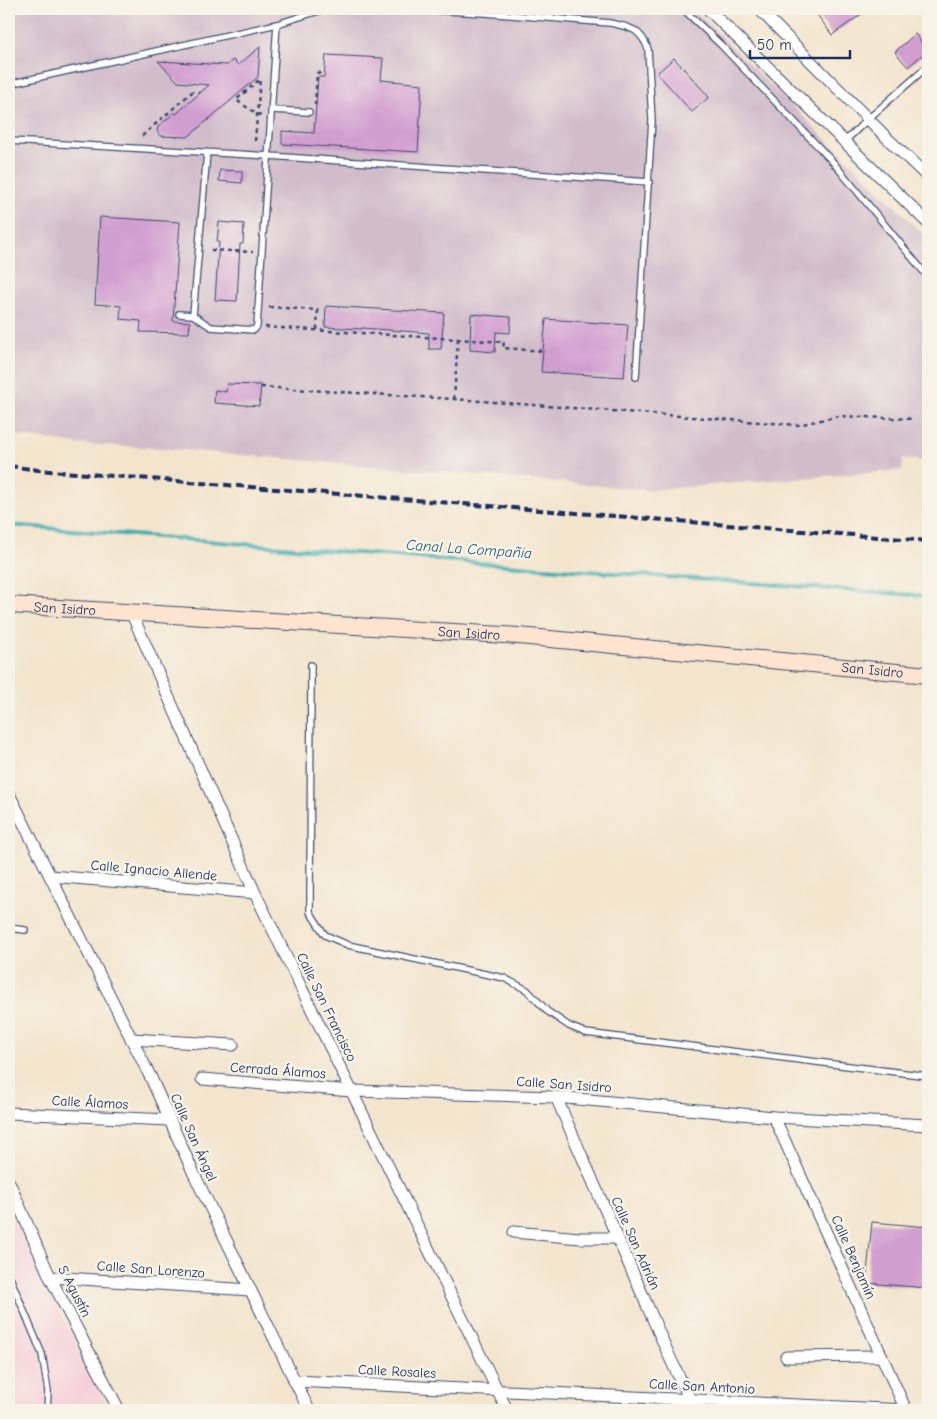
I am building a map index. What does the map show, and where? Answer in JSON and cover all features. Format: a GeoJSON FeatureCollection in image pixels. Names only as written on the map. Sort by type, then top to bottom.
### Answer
{"type":"FeatureCollection","features":[{"type":"Feature","properties":{"kind":"main road","name":"San Isidro"},"geometry":{"type":"LineString","coordinates":[[9,605],[519,636],[928,675]]}},
{"type":"Feature","properties":{"kind":"street"},"geometry":{"type":"LineString","coordinates":[[708,9],[928,224]]}},
{"type":"Feature","properties":{"kind":"street"},"geometry":{"type":"LineString","coordinates":[[759,9],[928,177]]}},
{"type":"Feature","properties":{"kind":"street","name":"Calle San Francisco"},"geometry":{"type":"LineString","coordinates":[[131,612],[255,893],[507,1410]]}},
{"type":"Feature","properties":{"kind":"street"},"geometry":{"type":"LineString","coordinates":[[9,794],[50,876]]}},
{"type":"Feature","properties":{"kind":"street","name":"Calle Ignacio Allende"},"geometry":{"type":"LineString","coordinates":[[50,876],[255,893]]}},
{"type":"Feature","properties":{"kind":"street","name":"Calle San Ángel"},"geometry":{"type":"LineString","coordinates":[[50,876],[151,1078],[194,1174],[309,1410]]}},
{"type":"Feature","properties":{"kind":"street"},"geometry":{"type":"LineString","coordinates":[[131,1039],[233,1045]]}},
{"type":"Feature","properties":{"kind":"street","name":"Cerrada Álamos"},"geometry":{"type":"LineString","coordinates":[[202,1079],[352,1091]]}},
{"type":"Feature","properties":{"kind":"street","name":"Calle San Isidro"},"geometry":{"type":"LineString","coordinates":[[352,1091],[556,1097],[774,1117],[928,1124]]}},
{"type":"Feature","properties":{"kind":"street","name":"Calle San Adrián"},"geometry":{"type":"LineString","coordinates":[[556,1097],[670,1360],[693,1405]]}},
{"type":"Feature","properties":{"kind":"street","name":"Calle Álamos"},"geometry":{"type":"LineString","coordinates":[[9,1113],[170,1120]]}},
{"type":"Feature","properties":{"kind":"street","name":"Calle Benjamín"},"geometry":{"type":"LineString","coordinates":[[774,1117],[906,1410]]}},
{"type":"Feature","properties":{"kind":"street","name":"S Agustín"},"geometry":{"type":"LineString","coordinates":[[9,1182],[50,1277],[119,1410]]}},
{"type":"Feature","properties":{"kind":"street"},"geometry":{"type":"LineString","coordinates":[[514,1232],[586,1238],[617,1238]]}},
{"type":"Feature","properties":{"kind":"street","name":"Calle San Lorenzo"},"geometry":{"type":"LineString","coordinates":[[50,1277],[250,1290]]}},
{"type":"Feature","properties":{"kind":"street"},"geometry":{"type":"LineString","coordinates":[[786,1357],[882,1356]]}},
{"type":"Feature","properties":{"kind":"street","name":"Calle Rosales"},"geometry":{"type":"LineString","coordinates":[[294,1380],[498,1391]]}},
{"type":"Feature","properties":{"kind":"street","name":"Calle San Antonio"},"geometry":{"type":"LineString","coordinates":[[498,1391],[693,1405],[906,1410]]}},
{"type":"Feature","properties":{"kind":"lane"},"geometry":{"type":"LineString","coordinates":[[9,84],[277,24],[325,9]]}},
{"type":"Feature","properties":{"kind":"lane"},"geometry":{"type":"LineString","coordinates":[[409,9],[610,23],[637,31],[644,39],[648,49],[652,120],[636,377]]}},
{"type":"Feature","properties":{"kind":"lane"},"geometry":{"type":"LineString","coordinates":[[683,9],[722,46],[832,161],[928,277]]}},
{"type":"Feature","properties":{"kind":"lane"},"geometry":{"type":"LineString","coordinates":[[179,314],[193,315],[211,327],[254,330],[257,326],[277,24]]}},
{"type":"Feature","properties":{"kind":"lane"},"geometry":{"type":"LineString","coordinates":[[844,142],[928,66]]}},
{"type":"Feature","properties":{"kind":"lane"},"geometry":{"type":"LineString","coordinates":[[272,110],[312,112]]}},
{"type":"Feature","properties":{"kind":"lane"},"geometry":{"type":"LineString","coordinates":[[9,141],[269,156],[648,182]]}},
{"type":"Feature","properties":{"kind":"lane"},"geometry":{"type":"LineString","coordinates":[[193,315],[206,153]]}},
{"type":"Feature","properties":{"kind":"lane"},"geometry":{"type":"LineString","coordinates":[[311,665],[310,912],[325,935],[348,945],[504,978],[527,990],[547,1011],[569,1026],[586,1033],[928,1076]]}},
{"type":"Feature","properties":{"kind":"lane"},"geometry":{"type":"LineString","coordinates":[[9,928],[25,930]]}},
{"type":"Feature","properties":{"kind":"lane"},"geometry":{"type":"LineString","coordinates":[[9,1275],[42,1354],[48,1392],[47,1410]]}},
{"type":"Feature","properties":{"kind":"path"},"geometry":{"type":"LineString","coordinates":[[312,112],[317,73],[324,73]]}},
{"type":"Feature","properties":{"kind":"path"},"geometry":{"type":"LineString","coordinates":[[255,141],[259,114],[260,79],[236,100],[259,114]]}},
{"type":"Feature","properties":{"kind":"path"},"geometry":{"type":"LineString","coordinates":[[142,136],[192,92],[200,93]]}},
{"type":"Feature","properties":{"kind":"path"},"geometry":{"type":"LineString","coordinates":[[211,250],[254,252]]}},
{"type":"Feature","properties":{"kind":"path"},"geometry":{"type":"LineString","coordinates":[[317,330],[318,306]]}},
{"type":"Feature","properties":{"kind":"path"},"geometry":{"type":"LineString","coordinates":[[269,307],[318,310]]}},
{"type":"Feature","properties":{"kind":"path"},"geometry":{"type":"LineString","coordinates":[[257,326],[504,342],[503,348],[543,351]]}},
{"type":"Feature","properties":{"kind":"path"},"geometry":{"type":"LineString","coordinates":[[454,399],[458,339]]}},
{"type":"Feature","properties":{"kind":"path"},"geometry":{"type":"LineString","coordinates":[[261,387],[454,399],[798,425],[839,416],[914,419]]}},
{"type":"Feature","properties":{"kind":"shaded area"},"geometry":{"type":"Polygon","coordinates":[[[9,9],[693,9],[928,239],[928,461],[903,459],[902,470],[649,490],[160,448],[77,444],[9,434],[9,9]]]}},
{"type":"Feature","properties":{"kind":"shaded area"},"geometry":{"type":"Polygon","coordinates":[[[9,1212],[110,1410],[9,1410],[9,1212]]]}},
{"type":"Feature","properties":{"kind":"building"},"geometry":{"type":"Polygon","coordinates":[[[813,9],[869,9],[832,35],[813,9]]]}},
{"type":"Feature","properties":{"kind":"building"},"geometry":{"type":"Polygon","coordinates":[[[915,34],[928,50],[908,67],[895,52],[915,34]]]}},
{"type":"Feature","properties":{"kind":"building"},"geometry":{"type":"Polygon","coordinates":[[[260,47],[258,77],[188,137],[160,136],[157,131],[158,127],[209,85],[178,82],[158,61],[227,65],[233,60],[238,65],[260,47]]]}},
{"type":"Feature","properties":{"kind":"building"},"geometry":{"type":"Polygon","coordinates":[[[326,55],[383,58],[381,80],[422,84],[418,152],[282,144],[282,131],[314,133],[318,77],[324,77],[326,55]]]}},
{"type":"Feature","properties":{"kind":"building"},"geometry":{"type":"Polygon","coordinates":[[[674,58],[709,97],[692,112],[657,73],[674,58]]]}},
{"type":"Feature","properties":{"kind":"building"},"geometry":{"type":"Polygon","coordinates":[[[220,170],[242,171],[242,183],[219,181],[220,170]]]}},
{"type":"Feature","properties":{"kind":"building"},"geometry":{"type":"Polygon","coordinates":[[[100,217],[180,222],[173,321],[190,322],[189,333],[140,332],[141,321],[120,319],[121,306],[95,304],[100,217]]]}},
{"type":"Feature","properties":{"kind":"building"},"geometry":{"type":"Polygon","coordinates":[[[219,222],[244,224],[243,244],[240,244],[237,301],[215,300],[219,222]]]}},
{"type":"Feature","properties":{"kind":"building"},"geometry":{"type":"Polygon","coordinates":[[[326,306],[444,313],[441,349],[429,349],[429,333],[325,327],[326,306]]]}},
{"type":"Feature","properties":{"kind":"building"},"geometry":{"type":"Polygon","coordinates":[[[471,314],[511,317],[510,333],[496,332],[495,352],[470,350],[471,314]]]}},
{"type":"Feature","properties":{"kind":"building"},"geometry":{"type":"Polygon","coordinates":[[[546,319],[628,325],[624,377],[541,372],[546,319]]]}},
{"type":"Feature","properties":{"kind":"building"},"geometry":{"type":"Polygon","coordinates":[[[227,384],[261,385],[259,406],[214,403],[215,390],[226,392],[227,384]]]}},
{"type":"Feature","properties":{"kind":"building"},"geometry":{"type":"Polygon","coordinates":[[[872,1222],[928,1227],[928,1288],[866,1283],[872,1222]]]}},
{"type":"Feature","properties":{"kind":"waterway","name":"Canal La Compañia"},"geometry":{"type":"LineString","coordinates":[[9,525],[531,567],[928,596]]}},
{"type":"Feature","properties":{"kind":"railway"},"geometry":{"type":"LineString","coordinates":[[9,466],[38,470],[928,541]]}}]}
